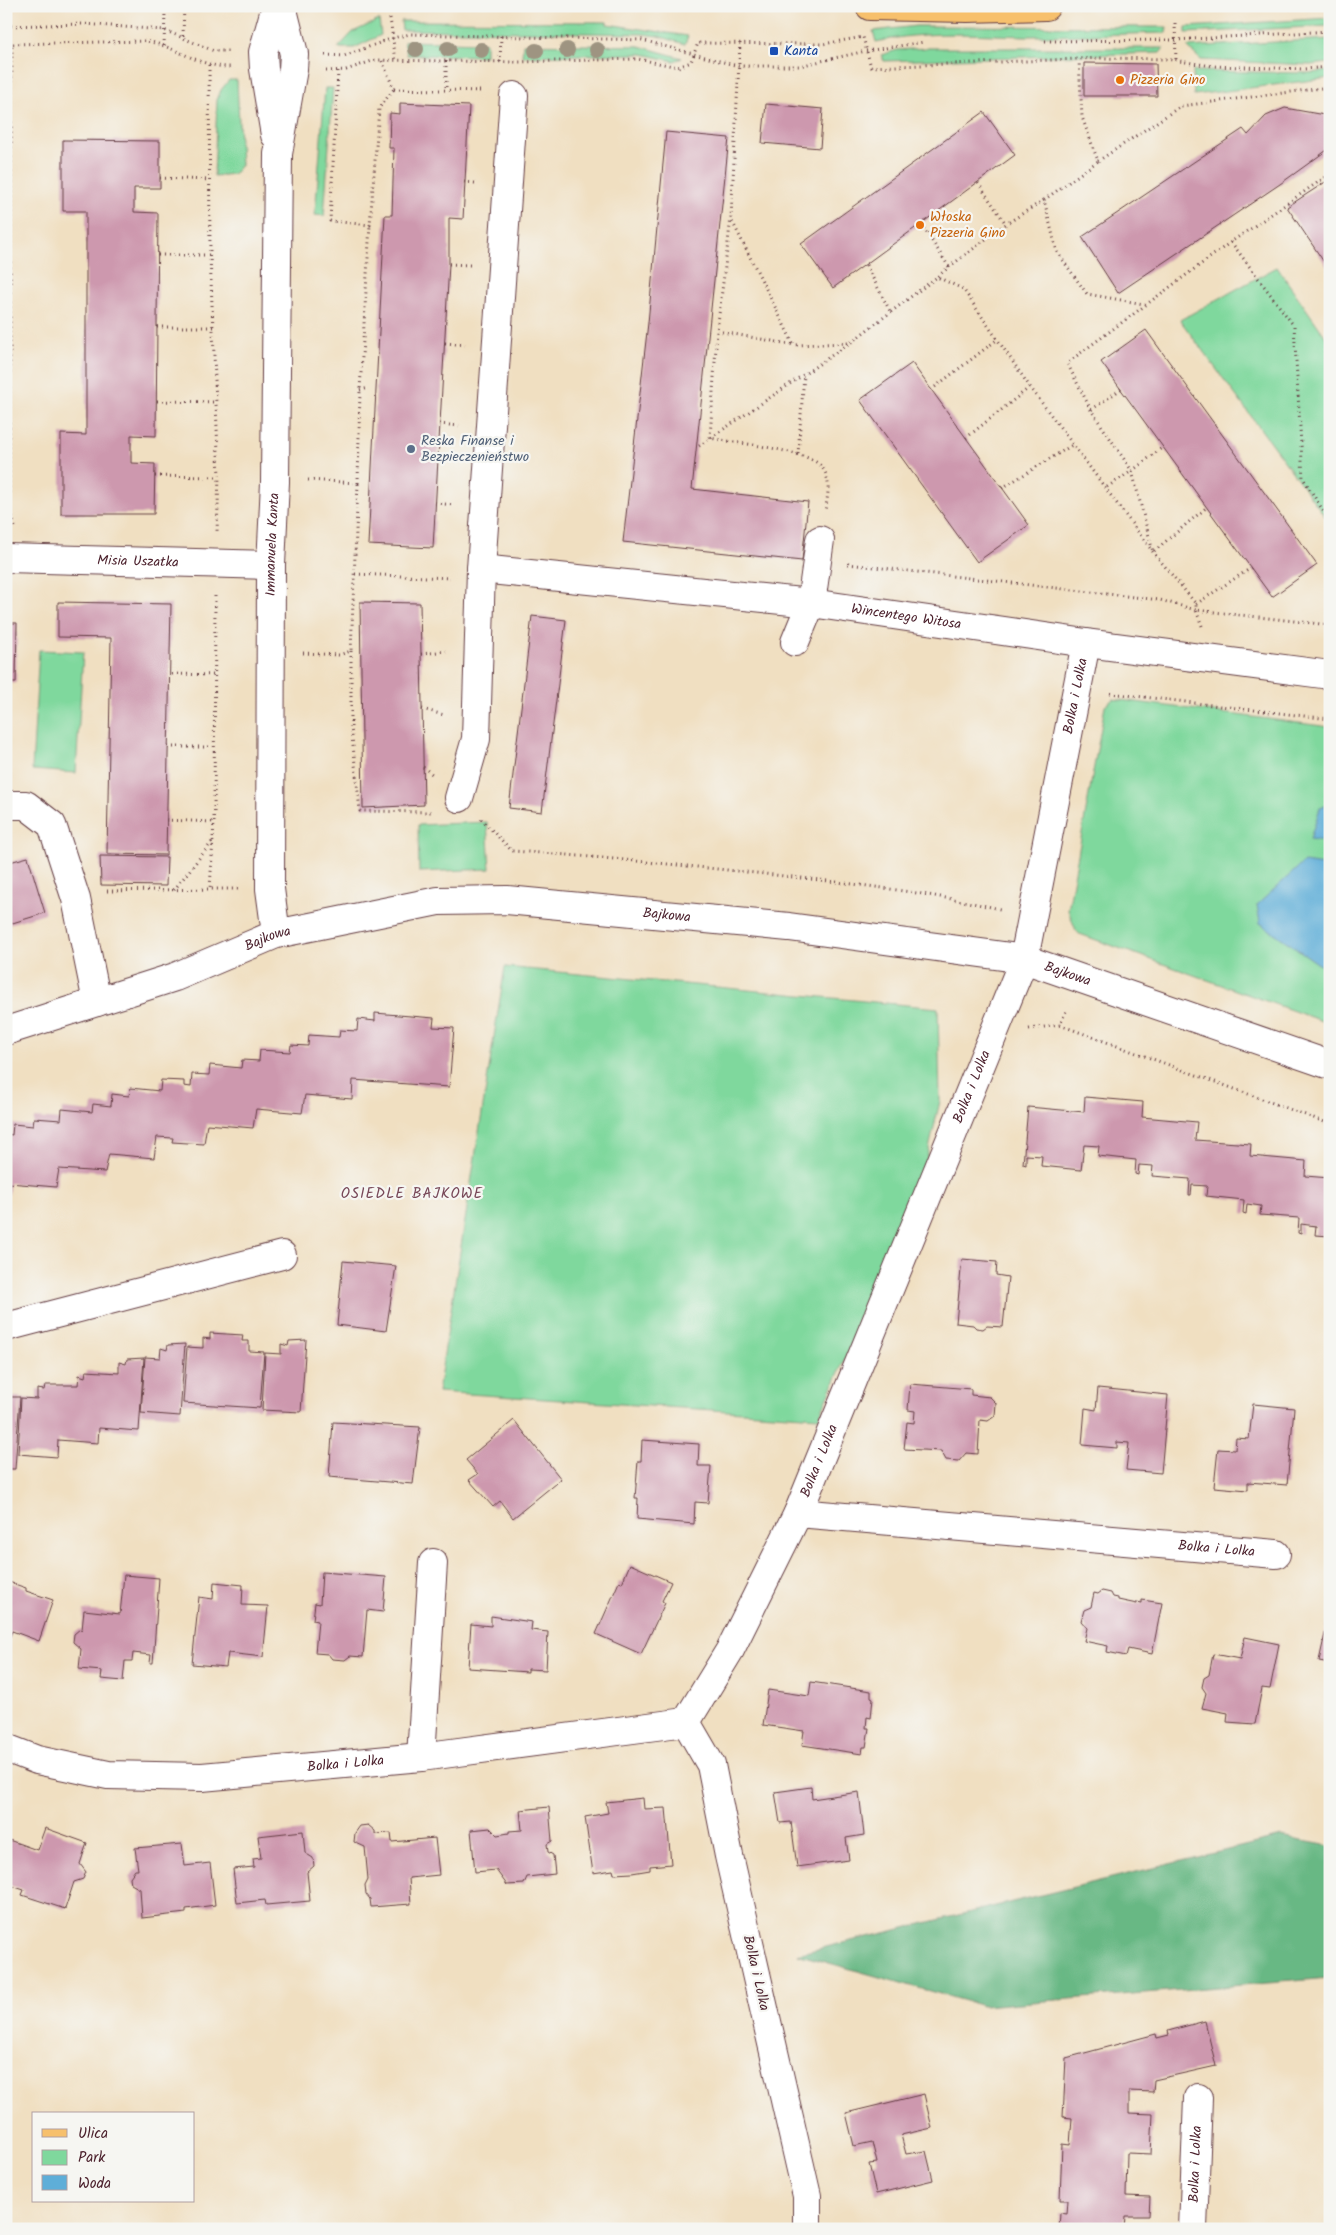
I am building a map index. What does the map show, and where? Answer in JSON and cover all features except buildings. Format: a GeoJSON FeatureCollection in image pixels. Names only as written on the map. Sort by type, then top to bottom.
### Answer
{"type":"FeatureCollection","features":[{"type":"Feature","properties":{"kind":"main road"},"geometry":{"type":"LineString","coordinates":[[870,6],[967,8],[1046,6]]}},
{"type":"Feature","properties":{"kind":"street","name":"Immanuela Kanta"},"geometry":{"type":"LineString","coordinates":[[276,6],[263,52],[278,154]]}},
{"type":"Feature","properties":{"kind":"street","name":"Immanuela Kanta"},"geometry":{"type":"LineString","coordinates":[[276,934],[270,889],[271,565],[275,482],[278,154],[294,54],[282,6]]}},
{"type":"Feature","properties":{"kind":"street"},"geometry":{"type":"LineString","coordinates":[[459,798],[476,739],[481,569],[503,94]]}},
{"type":"Feature","properties":{"kind":"street"},"geometry":{"type":"LineString","coordinates":[[795,642],[811,603],[819,550]]}},
{"type":"Feature","properties":{"kind":"street","name":"Misia Uszatka"},"geometry":{"type":"LineString","coordinates":[[6,558],[271,565]]}},
{"type":"Feature","properties":{"kind":"street","name":"Wincentego Witosa"},"geometry":{"type":"LineString","coordinates":[[481,569],[811,603],[1086,643],[1330,674]]}},
{"type":"Feature","properties":{"kind":"street","name":"Bolka i Lolka"},"geometry":{"type":"LineString","coordinates":[[686,1722],[730,1650],[798,1513],[1024,959],[1086,643]]}},
{"type":"Feature","properties":{"kind":"street"},"geometry":{"type":"LineString","coordinates":[[6,805],[26,805],[52,825],[76,899],[96,1002]]}},
{"type":"Feature","properties":{"kind":"street","name":"Bajkowa"},"geometry":{"type":"LineString","coordinates":[[6,1031],[175,977],[276,934],[438,902],[507,900],[789,927],[1024,959],[1330,1065]]}},
{"type":"Feature","properties":{"kind":"street"},"geometry":{"type":"LineString","coordinates":[[6,1327],[282,1255]]}},
{"type":"Feature","properties":{"kind":"street","name":"Bolka i Lolka"},"geometry":{"type":"LineString","coordinates":[[798,1513],[1276,1554]]}},
{"type":"Feature","properties":{"kind":"street"},"geometry":{"type":"LineString","coordinates":[[421,1757],[434,1563]]}},
{"type":"Feature","properties":{"kind":"street","name":"Bolka i Lolka"},"geometry":{"type":"LineString","coordinates":[[6,1748],[37,1760],[108,1775],[202,1777],[421,1757],[686,1722]]}},
{"type":"Feature","properties":{"kind":"street","name":"Bolka i Lolka"},"geometry":{"type":"LineString","coordinates":[[686,1722],[711,1764],[729,1856],[807,2196],[807,2229]]}},
{"type":"Feature","properties":{"kind":"street","name":"Bolka i Lolka"},"geometry":{"type":"LineString","coordinates":[[1193,2229],[1198,2098]]}},
{"type":"Feature","properties":{"kind":"path"},"geometry":{"type":"LineString","coordinates":[[183,36],[184,6]]}},
{"type":"Feature","properties":{"kind":"path"},"geometry":{"type":"LineString","coordinates":[[164,46],[165,12]]}},
{"type":"Feature","properties":{"kind":"path"},"geometry":{"type":"LineString","coordinates":[[390,18],[396,61]]}},
{"type":"Feature","properties":{"kind":"path"},"geometry":{"type":"LineString","coordinates":[[1175,23],[1176,61]]}},
{"type":"Feature","properties":{"kind":"path"},"geometry":{"type":"LineString","coordinates":[[6,26],[84,24],[164,30],[183,36],[214,51],[227,51]]}},
{"type":"Feature","properties":{"kind":"path"},"geometry":{"type":"LineString","coordinates":[[1041,41],[1175,40],[1330,31]]}},
{"type":"Feature","properties":{"kind":"path"},"geometry":{"type":"LineString","coordinates":[[333,55],[344,56],[393,38],[410,34],[501,36],[642,40],[738,66],[799,66],[866,51],[925,41]]}},
{"type":"Feature","properties":{"kind":"path"},"geometry":{"type":"LineString","coordinates":[[500,61],[501,36]]}},
{"type":"Feature","properties":{"kind":"path"},"geometry":{"type":"LineString","coordinates":[[326,71],[346,70],[369,62],[382,61],[638,59],[678,67],[691,62],[698,43],[823,44],[863,37],[871,67],[1102,58],[1176,61],[1212,66],[1330,68]]}},
{"type":"Feature","properties":{"kind":"path"},"geometry":{"type":"LineString","coordinates":[[6,44],[137,40],[164,46],[209,65],[235,67]]}},
{"type":"Feature","properties":{"kind":"path"},"geometry":{"type":"LineString","coordinates":[[12,44],[8,506],[16,531]]}},
{"type":"Feature","properties":{"kind":"path"},"geometry":{"type":"LineString","coordinates":[[710,438],[717,331],[731,218],[740,44]]}},
{"type":"Feature","properties":{"kind":"path"},"geometry":{"type":"LineString","coordinates":[[382,61],[394,90]]}},
{"type":"Feature","properties":{"kind":"path"},"geometry":{"type":"LineString","coordinates":[[446,61],[446,91]]}},
{"type":"Feature","properties":{"kind":"path"},"geometry":{"type":"LineString","coordinates":[[1079,61],[1082,116],[1098,161]]}},
{"type":"Feature","properties":{"kind":"path"},"geometry":{"type":"LineString","coordinates":[[209,65],[210,255],[219,477],[217,540]]}},
{"type":"Feature","properties":{"kind":"path"},"geometry":{"type":"LineString","coordinates":[[338,70],[330,221],[370,224]]}},
{"type":"Feature","properties":{"kind":"path"},"geometry":{"type":"LineString","coordinates":[[699,446],[850,343],[1006,224],[1181,106],[1330,87]]}},
{"type":"Feature","properties":{"kind":"path"},"geometry":{"type":"LineString","coordinates":[[394,90],[503,94]]}},
{"type":"Feature","properties":{"kind":"path"},"geometry":{"type":"LineString","coordinates":[[394,90],[379,108],[360,390],[351,651],[351,727],[360,811],[434,812],[459,798],[512,851],[591,856],[818,880],[956,899],[1032,917]]}},
{"type":"Feature","properties":{"kind":"path"},"geometry":{"type":"LineString","coordinates":[[1153,552],[1132,471],[1091,410],[1067,363],[1231,242],[1330,174]]}},
{"type":"Feature","properties":{"kind":"path"},"geometry":{"type":"LineString","coordinates":[[160,178],[210,180]]}},
{"type":"Feature","properties":{"kind":"path"},"geometry":{"type":"LineString","coordinates":[[978,183],[1006,224]]}},
{"type":"Feature","properties":{"kind":"path"},"geometry":{"type":"LineString","coordinates":[[1044,200],[1057,252],[1087,294],[1145,304]]}},
{"type":"Feature","properties":{"kind":"path"},"geometry":{"type":"LineString","coordinates":[[731,218],[794,345]]}},
{"type":"Feature","properties":{"kind":"path"},"geometry":{"type":"LineString","coordinates":[[921,224],[950,267]]}},
{"type":"Feature","properties":{"kind":"path"},"geometry":{"type":"LineString","coordinates":[[1231,242],[1294,326],[1303,478],[1330,522]]}},
{"type":"Feature","properties":{"kind":"path"},"geometry":{"type":"LineString","coordinates":[[158,255],[210,255]]}},
{"type":"Feature","properties":{"kind":"path"},"geometry":{"type":"LineString","coordinates":[[449,264],[479,265]]}},
{"type":"Feature","properties":{"kind":"path"},"geometry":{"type":"LineString","coordinates":[[866,264],[890,311]]}},
{"type":"Feature","properties":{"kind":"path"},"geometry":{"type":"LineString","coordinates":[[937,277],[963,289],[1030,387],[1153,552],[1196,604],[1196,610],[1204,631]]}},
{"type":"Feature","properties":{"kind":"path"},"geometry":{"type":"LineString","coordinates":[[157,327],[213,327]]}},
{"type":"Feature","properties":{"kind":"path"},"geometry":{"type":"LineString","coordinates":[[717,331],[794,345],[850,343]]}},
{"type":"Feature","properties":{"kind":"path"},"geometry":{"type":"LineString","coordinates":[[931,390],[998,339]]}},
{"type":"Feature","properties":{"kind":"path"},"geometry":{"type":"LineString","coordinates":[[445,344],[473,346]]}},
{"type":"Feature","properties":{"kind":"path"},"geometry":{"type":"LineString","coordinates":[[798,454],[804,374]]}},
{"type":"Feature","properties":{"kind":"path"},"geometry":{"type":"LineString","coordinates":[[966,438],[1030,387]]}},
{"type":"Feature","properties":{"kind":"path"},"geometry":{"type":"LineString","coordinates":[[360,390],[369,388]]}},
{"type":"Feature","properties":{"kind":"path"},"geometry":{"type":"LineString","coordinates":[[1091,410],[1120,389]]}},
{"type":"Feature","properties":{"kind":"path"},"geometry":{"type":"LineString","coordinates":[[156,401],[217,402]]}},
{"type":"Feature","properties":{"kind":"path"},"geometry":{"type":"LineString","coordinates":[[439,424],[467,427]]}},
{"type":"Feature","properties":{"kind":"path"},"geometry":{"type":"LineString","coordinates":[[710,438],[798,454],[820,466],[829,486],[819,550],[1160,600],[1196,610],[1330,625]]}},
{"type":"Feature","properties":{"kind":"path"},"geometry":{"type":"LineString","coordinates":[[1002,488],[1074,444]]}},
{"type":"Feature","properties":{"kind":"path"},"geometry":{"type":"LineString","coordinates":[[1106,487],[1132,471],[1163,447]]}},
{"type":"Feature","properties":{"kind":"path"},"geometry":{"type":"LineString","coordinates":[[155,476],[219,477]]}},
{"type":"Feature","properties":{"kind":"path"},"geometry":{"type":"LineString","coordinates":[[306,480],[358,483]]}},
{"type":"Feature","properties":{"kind":"path"},"geometry":{"type":"LineString","coordinates":[[435,503],[460,505]]}},
{"type":"Feature","properties":{"kind":"path"},"geometry":{"type":"LineString","coordinates":[[1153,552],[1207,507]]}},
{"type":"Feature","properties":{"kind":"path"},"geometry":{"type":"LineString","coordinates":[[1196,604],[1251,568]]}},
{"type":"Feature","properties":{"kind":"path"},"geometry":{"type":"LineString","coordinates":[[355,574],[455,578]]}},
{"type":"Feature","properties":{"kind":"path"},"geometry":{"type":"LineString","coordinates":[[210,889],[214,822],[216,588]]}},
{"type":"Feature","properties":{"kind":"path"},"geometry":{"type":"LineString","coordinates":[[421,654],[454,650]]}},
{"type":"Feature","properties":{"kind":"path"},"geometry":{"type":"LineString","coordinates":[[295,652],[339,655],[351,651]]}},
{"type":"Feature","properties":{"kind":"path"},"geometry":{"type":"LineString","coordinates":[[172,674],[216,675]]}},
{"type":"Feature","properties":{"kind":"path"},"geometry":{"type":"LineString","coordinates":[[1106,696],[1111,692],[1330,719]]}},
{"type":"Feature","properties":{"kind":"path"},"geometry":{"type":"LineString","coordinates":[[422,709],[448,716]]}},
{"type":"Feature","properties":{"kind":"path"},"geometry":{"type":"LineString","coordinates":[[168,747],[214,747]]}},
{"type":"Feature","properties":{"kind":"path"},"geometry":{"type":"LineString","coordinates":[[166,820],[214,822]]}},
{"type":"Feature","properties":{"kind":"path"},"geometry":{"type":"LineString","coordinates":[[173,890],[213,841]]}},
{"type":"Feature","properties":{"kind":"path"},"geometry":{"type":"LineString","coordinates":[[104,891],[242,888]]}},
{"type":"Feature","properties":{"kind":"path"},"geometry":{"type":"LineString","coordinates":[[1060,1025],[1068,1008]]}},
{"type":"Feature","properties":{"kind":"path"},"geometry":{"type":"LineString","coordinates":[[1028,1030],[1060,1025],[1330,1124]]}},
{"type":"Feature","properties":{"kind":"green space"},"geometry":{"type":"Polygon","coordinates":[[[1330,18],[1330,26],[1186,33],[1186,27],[1330,18]]]}},
{"type":"Feature","properties":{"kind":"green space"},"geometry":{"type":"Polygon","coordinates":[[[379,20],[381,35],[354,48],[338,48],[353,32],[379,20]]]}},
{"type":"Feature","properties":{"kind":"green space"},"geometry":{"type":"Polygon","coordinates":[[[401,21],[607,22],[607,24],[688,36],[685,44],[658,36],[643,34],[402,30],[401,21]]]}},
{"type":"Feature","properties":{"kind":"green space"},"geometry":{"type":"Polygon","coordinates":[[[916,26],[1167,27],[1166,33],[1045,36],[933,35],[895,38],[876,42],[873,31],[916,26]]]}},
{"type":"Feature","properties":{"kind":"green space"},"geometry":{"type":"Polygon","coordinates":[[[1330,39],[1330,63],[1310,65],[1201,60],[1187,47],[1330,39]]]}},
{"type":"Feature","properties":{"kind":"green space"},"geometry":{"type":"Polygon","coordinates":[[[404,41],[486,43],[486,56],[407,55],[404,41]]]}},
{"type":"Feature","properties":{"kind":"green space"},"geometry":{"type":"Polygon","coordinates":[[[523,44],[639,46],[682,58],[674,61],[642,54],[522,56],[523,44]]]}},
{"type":"Feature","properties":{"kind":"green space"},"geometry":{"type":"Polygon","coordinates":[[[926,48],[1164,48],[1160,53],[884,61],[881,55],[897,50],[926,48]]]}},
{"type":"Feature","properties":{"kind":"green space"},"geometry":{"type":"Polygon","coordinates":[[[1193,71],[1308,73],[1330,71],[1330,78],[1194,95],[1193,71]]]}},
{"type":"Feature","properties":{"kind":"green space"},"geometry":{"type":"Polygon","coordinates":[[[229,80],[237,80],[241,165],[234,174],[214,176],[217,100],[221,90],[229,80]]]}},
{"type":"Feature","properties":{"kind":"green space"},"geometry":{"type":"Polygon","coordinates":[[[325,88],[333,88],[324,216],[315,215],[325,88]]]}},
{"type":"Feature","properties":{"kind":"green space"},"geometry":{"type":"Polygon","coordinates":[[[1277,267],[1330,343],[1330,523],[1180,320],[1277,267]]]}},
{"type":"Feature","properties":{"kind":"green space"},"geometry":{"type":"Polygon","coordinates":[[[39,650],[83,652],[76,773],[32,770],[39,650]]]}},
{"type":"Feature","properties":{"kind":"green space"},"geometry":{"type":"Polygon","coordinates":[[[1113,699],[1330,727],[1330,1024],[1077,933],[1068,910],[1105,706],[1113,699]]]}},
{"type":"Feature","properties":{"kind":"green space"},"geometry":{"type":"Polygon","coordinates":[[[487,822],[490,869],[419,872],[418,825],[487,822]]]}},
{"type":"Feature","properties":{"kind":"green space"},"geometry":{"type":"Polygon","coordinates":[[[505,967],[938,1008],[940,1101],[919,1192],[819,1417],[438,1392],[505,967]]]}},
{"type":"Feature","properties":{"kind":"green space"},"geometry":{"type":"Polygon","coordinates":[[[1281,1837],[1330,1846],[1330,1978],[983,2006],[797,1954],[1281,1837]]]}},
{"type":"Feature","properties":{"kind":"water"},"geometry":{"type":"Polygon","coordinates":[[[1330,803],[1330,842],[1310,839],[1320,808],[1330,803]]]}},
{"type":"Feature","properties":{"kind":"water"},"geometry":{"type":"Polygon","coordinates":[[[1304,862],[1330,866],[1330,972],[1260,923],[1257,905],[1304,862]]]}},
{"type":"Feature","properties":{"kind":"place","name":"Kanta"},"geometry":{"type":"Point","coordinates":[774,51]}},
{"type":"Feature","properties":{"kind":"place","name":"Pizzeria Gino"},"geometry":{"type":"Point","coordinates":[1120,80]}},
{"type":"Feature","properties":{"kind":"place","name":"Włoska Pizzeria Gino"},"geometry":{"type":"Point","coordinates":[920,225]}},
{"type":"Feature","properties":{"kind":"place","name":"Reska Finanse i Bezpieczenieństwo"},"geometry":{"type":"Point","coordinates":[411,449]}},
{"type":"Feature","properties":{"kind":"district","name":"OSIEDLE BAJKOWE"},"geometry":{"type":"Point","coordinates":[412,1194]}}]}
